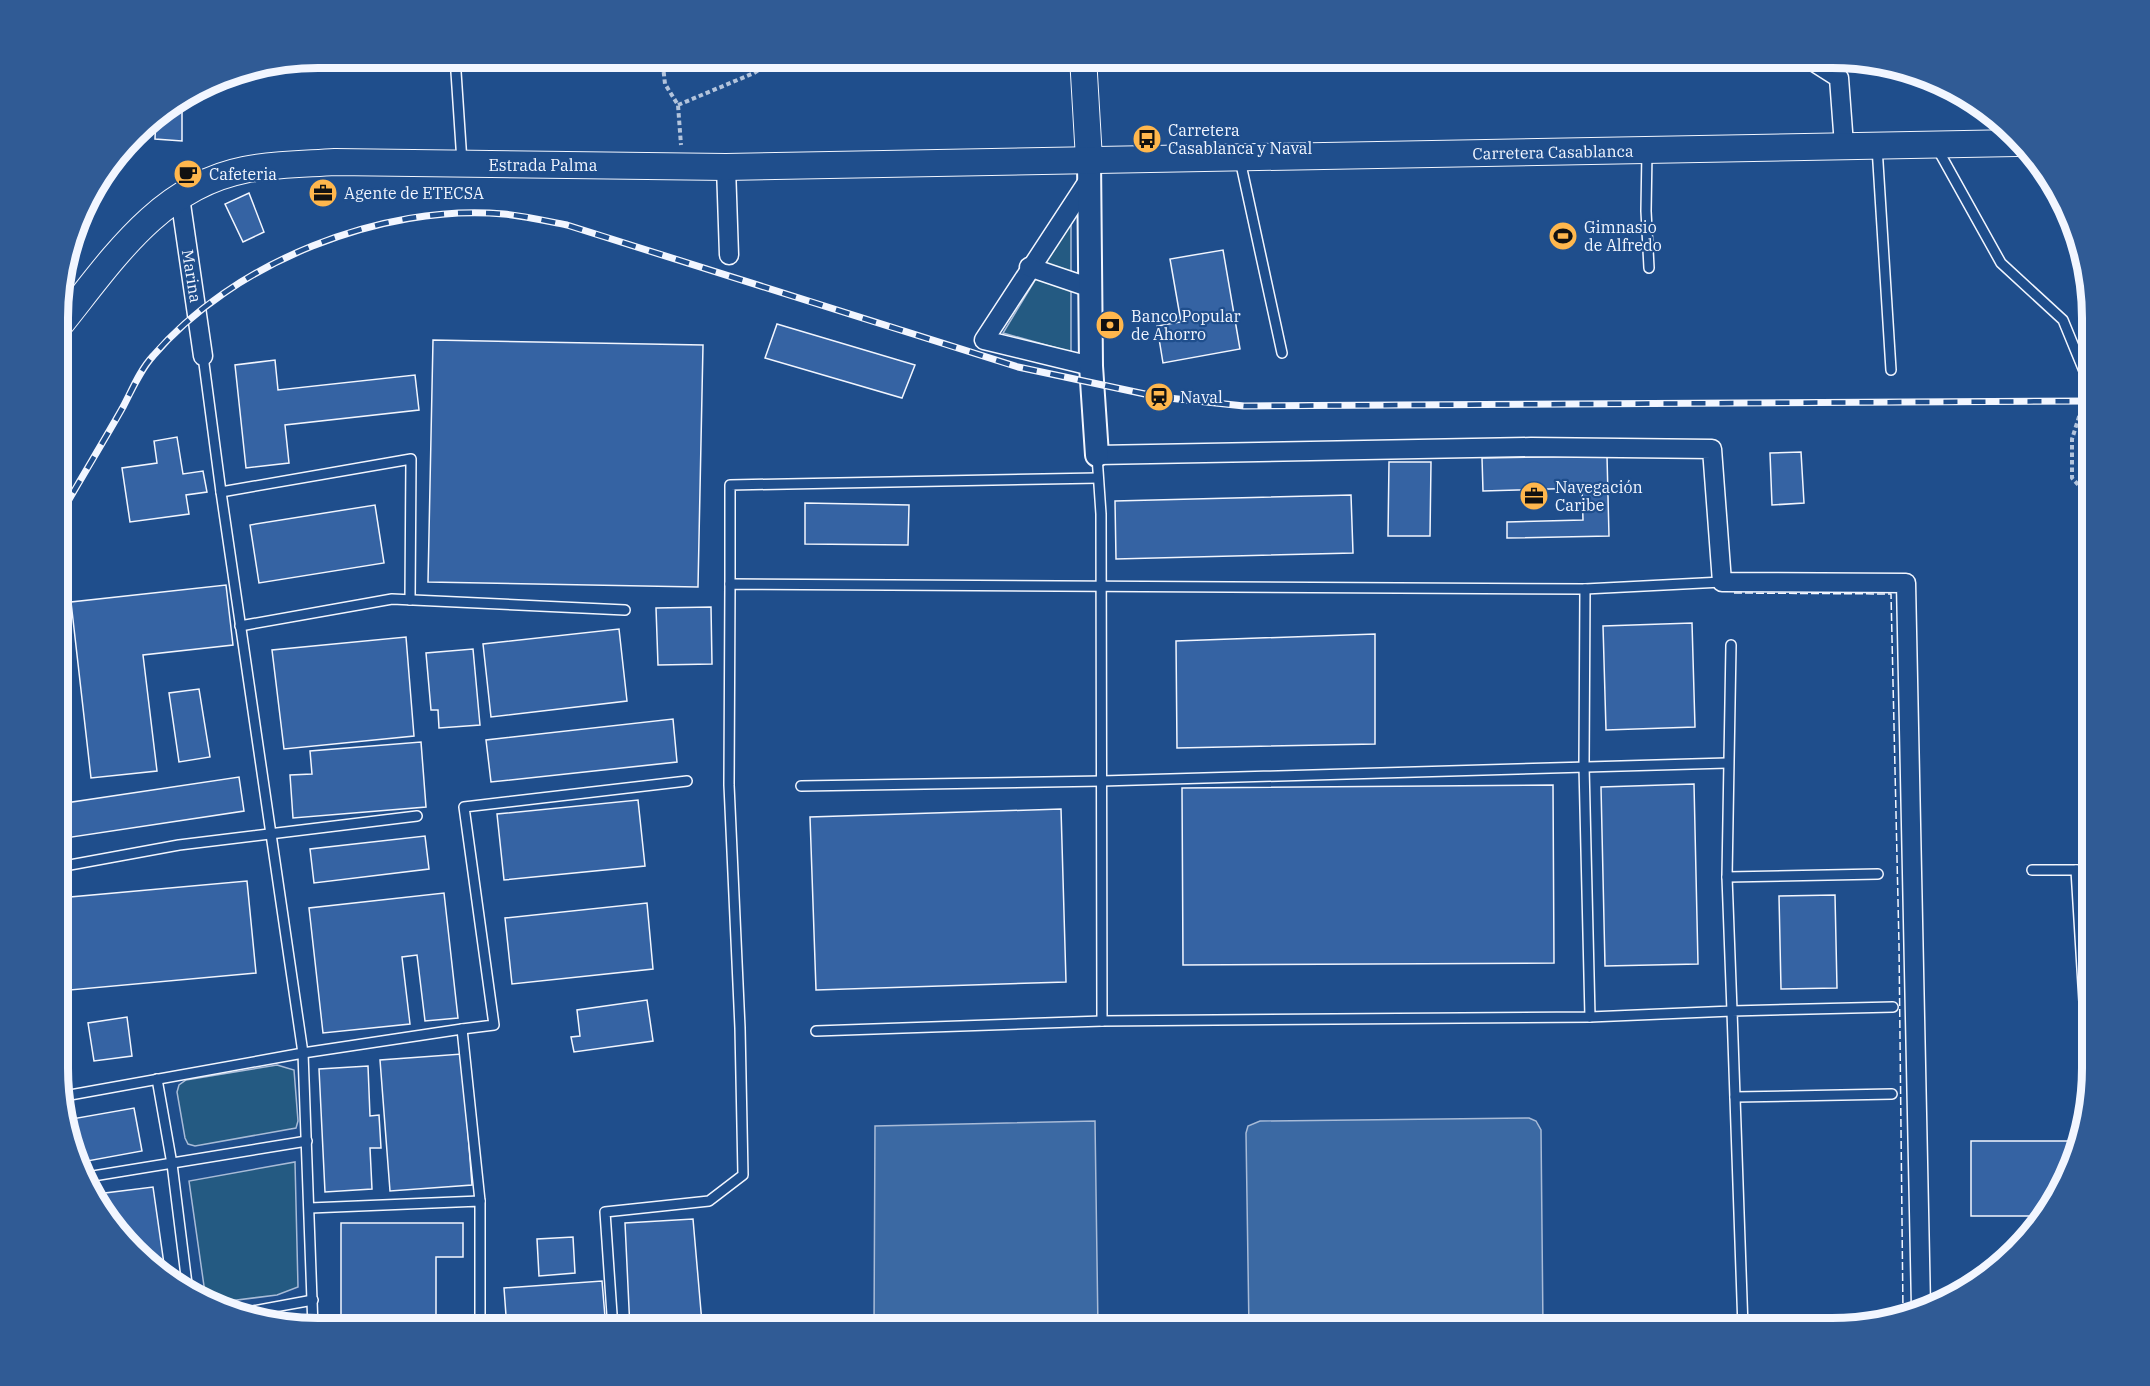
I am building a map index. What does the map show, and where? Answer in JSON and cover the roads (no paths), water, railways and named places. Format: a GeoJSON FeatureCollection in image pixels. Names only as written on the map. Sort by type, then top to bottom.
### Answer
{"type":"FeatureCollection","features":[{"type":"Feature","properties":{"kind":"main road"},"geometry":{"type":"LineString","coordinates":[[1084,68],[1090,168]]}},
{"type":"Feature","properties":{"kind":"main road","name":"Carretera Casablanca"},"geometry":{"type":"LineString","coordinates":[[1090,168],[1239,157],[2011,143]]}},
{"type":"Feature","properties":{"kind":"main road","name":"Estrada Palma"},"geometry":{"type":"LineString","coordinates":[[68,315],[138,228],[180,197],[203,185],[242,170],[335,162],[462,165],[1090,168]]}},
{"type":"Feature","properties":{"kind":"street"},"geometry":{"type":"LineString","coordinates":[[1823,68],[1839,78],[1844,145]]}},
{"type":"Feature","properties":{"kind":"street"},"geometry":{"type":"LineString","coordinates":[[726,167],[729,255]]}},
{"type":"Feature","properties":{"kind":"street"},"geometry":{"type":"LineString","coordinates":[[1090,168],[984,340],[1092,366]]}},
{"type":"Feature","properties":{"kind":"street"},"geometry":{"type":"LineString","coordinates":[[1090,168],[1092,366],[1097,454],[1531,447],[1712,450],[1722,582],[1906,583],[1921,1302]]}},
{"type":"Feature","properties":{"kind":"street","name":"Marina"},"geometry":{"type":"LineString","coordinates":[[180,197],[203,356]]}},
{"type":"Feature","properties":{"kind":"street"},"geometry":{"type":"LineString","coordinates":[[1029,267],[1091,288]]}},
{"type":"Feature","properties":{"kind":"lane"},"geometry":{"type":"LineString","coordinates":[[456,68],[462,165]]}},
{"type":"Feature","properties":{"kind":"lane"},"geometry":{"type":"LineString","coordinates":[[1876,144],[1892,370]]}},
{"type":"Feature","properties":{"kind":"lane"},"geometry":{"type":"LineString","coordinates":[[1935,144],[2001,263],[2063,320],[2082,368]]}},
{"type":"Feature","properties":{"kind":"lane"},"geometry":{"type":"LineString","coordinates":[[1647,150],[1646,211],[1649,268]]}},
{"type":"Feature","properties":{"kind":"lane"},"geometry":{"type":"LineString","coordinates":[[1239,157],[1282,353]]}},
{"type":"Feature","properties":{"kind":"lane"},"geometry":{"type":"LineString","coordinates":[[203,356],[220,492],[303,1053],[313,1318]]}},
{"type":"Feature","properties":{"kind":"lane"},"geometry":{"type":"LineString","coordinates":[[1097,454],[1102,781],[1102,1021]]}},
{"type":"Feature","properties":{"kind":"lane"},"geometry":{"type":"LineString","coordinates":[[220,492],[411,459],[410,600]]}},
{"type":"Feature","properties":{"kind":"lane"},"geometry":{"type":"LineString","coordinates":[[612,1318],[605,1212],[709,1202],[743,1175],[740,1028],[729,785],[730,485],[1098,478]]}},
{"type":"Feature","properties":{"kind":"lane"},"geometry":{"type":"LineString","coordinates":[[730,584],[1585,589],[1722,582]]}},
{"type":"Feature","properties":{"kind":"lane"},"geometry":{"type":"LineString","coordinates":[[1585,589],[1584,766],[1590,1017]]}},
{"type":"Feature","properties":{"kind":"lane"},"geometry":{"type":"LineString","coordinates":[[240,626],[392,599],[625,610]]}},
{"type":"Feature","properties":{"kind":"lane"},"geometry":{"type":"LineString","coordinates":[[1731,645],[1727,763],[1727,877],[1743,1318]]}},
{"type":"Feature","properties":{"kind":"lane"},"geometry":{"type":"LineString","coordinates":[[801,786],[1102,781],[1727,763]]}},
{"type":"Feature","properties":{"kind":"lane"},"geometry":{"type":"LineString","coordinates":[[69,1095],[303,1053],[494,1025],[464,807],[687,781]]}},
{"type":"Feature","properties":{"kind":"lane"},"geometry":{"type":"LineString","coordinates":[[68,865],[179,845],[417,816]]}},
{"type":"Feature","properties":{"kind":"lane"},"geometry":{"type":"LineString","coordinates":[[2032,870],[2082,870]]}},
{"type":"Feature","properties":{"kind":"lane"},"geometry":{"type":"LineString","coordinates":[[2076,870],[2082,969]]}},
{"type":"Feature","properties":{"kind":"lane"},"geometry":{"type":"LineString","coordinates":[[1727,877],[1878,874]]}},
{"type":"Feature","properties":{"kind":"lane"},"geometry":{"type":"LineString","coordinates":[[816,1031],[1102,1021],[1590,1017],[1893,1007]]}},
{"type":"Feature","properties":{"kind":"lane"},"geometry":{"type":"LineString","coordinates":[[462,1029],[480,1201],[480,1318]]}},
{"type":"Feature","properties":{"kind":"lane"},"geometry":{"type":"LineString","coordinates":[[157,1079],[172,1164],[187,1281]]}},
{"type":"Feature","properties":{"kind":"lane"},"geometry":{"type":"LineString","coordinates":[[1735,1097],[1892,1094]]}},
{"type":"Feature","properties":{"kind":"lane"},"geometry":{"type":"LineString","coordinates":[[92,1176],[307,1141]]}},
{"type":"Feature","properties":{"kind":"lane"},"geometry":{"type":"LineString","coordinates":[[310,1209],[480,1201]]}},
{"type":"Feature","properties":{"kind":"lane"},"geometry":{"type":"LineString","coordinates":[[255,1311],[313,1300]]}},
{"type":"Feature","properties":{"kind":"railway"},"geometry":{"type":"LineString","coordinates":[[68,502],[148,362],[186,323],[224,293],[267,267],[312,246],[360,230],[409,218],[457,213],[504,214],[567,225],[1018,367],[1159,397],[1244,406],[2082,401]]}},
{"type":"Feature","properties":{"kind":"place","name":"Carretera Casablanca y Naval"},"geometry":{"type":"Point","coordinates":[1147,139]}},
{"type":"Feature","properties":{"kind":"place","name":"Cafeteria"},"geometry":{"type":"Point","coordinates":[188,174]}},
{"type":"Feature","properties":{"kind":"place","name":"Agente de ETECSA"},"geometry":{"type":"Point","coordinates":[323,193]}},
{"type":"Feature","properties":{"kind":"place","name":"Gimnasio de Alfredo"},"geometry":{"type":"Point","coordinates":[1563,236]}},
{"type":"Feature","properties":{"kind":"place","name":"Banco Popular de Ahorro"},"geometry":{"type":"Point","coordinates":[1110,325]}},
{"type":"Feature","properties":{"kind":"place","name":"Naval"},"geometry":{"type":"Point","coordinates":[1159,397]}},
{"type":"Feature","properties":{"kind":"place","name":"Navegación Caribe"},"geometry":{"type":"Point","coordinates":[1534,496]}}]}
